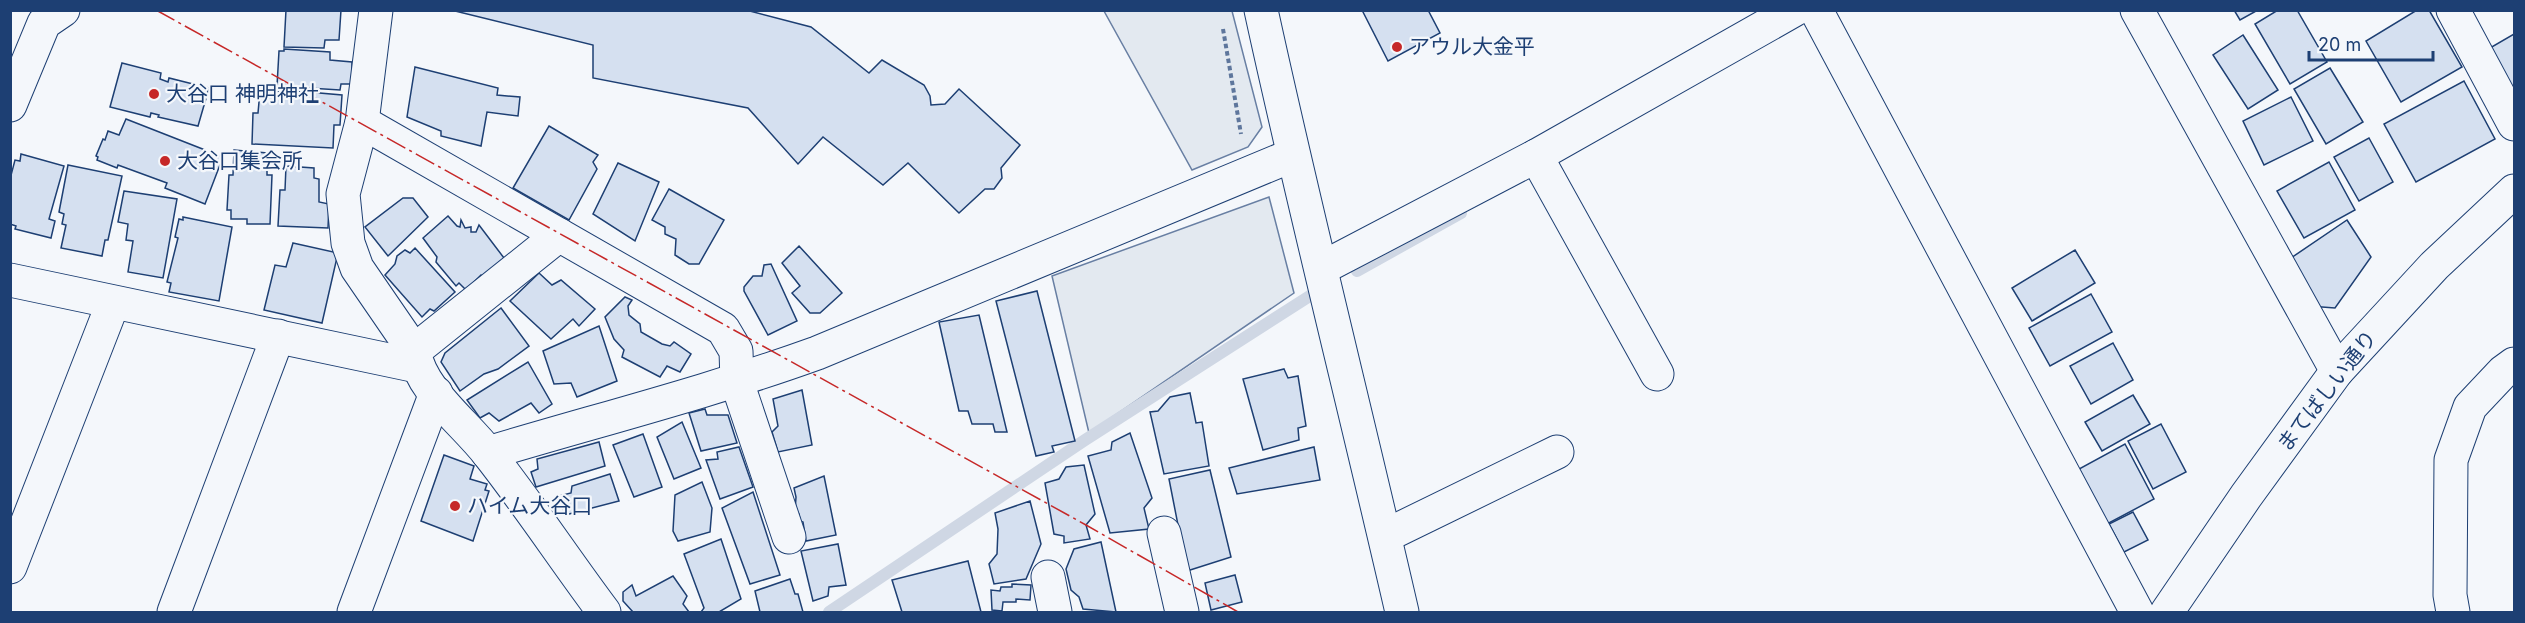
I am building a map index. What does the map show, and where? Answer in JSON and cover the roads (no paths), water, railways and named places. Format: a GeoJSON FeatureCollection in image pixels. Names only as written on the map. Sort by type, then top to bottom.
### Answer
{"type":"FeatureCollection","features":[{"type":"Feature","properties":{"kind":"street"},"geometry":{"type":"LineString","coordinates":[[11,103],[44,23],[63,10]]}},
{"type":"Feature","properties":{"kind":"street"},"geometry":{"type":"LineString","coordinates":[[376,10],[362,122],[343,194],[348,243],[357,268],[436,393],[488,453],[604,612]]}},
{"type":"Feature","properties":{"kind":"street"},"geometry":{"type":"LineString","coordinates":[[1261,10],[1293,155],[1322,268],[1402,612]]}},
{"type":"Feature","properties":{"kind":"street"},"geometry":{"type":"LineString","coordinates":[[1322,268],[1536,156],[1794,10]]}},
{"type":"Feature","properties":{"kind":"street"},"geometry":{"type":"LineString","coordinates":[[1815,10],[2136,612]]}},
{"type":"Feature","properties":{"kind":"street"},"geometry":{"type":"LineString","coordinates":[[2137,10],[2337,371]]}},
{"type":"Feature","properties":{"kind":"street"},"geometry":{"type":"LineString","coordinates":[[2453,10],[2514,124]]}},
{"type":"Feature","properties":{"kind":"street"},"geometry":{"type":"LineString","coordinates":[[362,122],[723,329],[736,351],[737,382],[789,537]]}},
{"type":"Feature","properties":{"kind":"street"},"geometry":{"type":"LineString","coordinates":[[488,453],[660,402],[737,382],[818,353],[1293,155]]}},
{"type":"Feature","properties":{"kind":"street"},"geometry":{"type":"LineString","coordinates":[[1536,156],[1657,374]]}},
{"type":"Feature","properties":{"kind":"street","name":"まてばしい通り"},"geometry":{"type":"LineString","coordinates":[[2167,612],[2246,496],[2337,371],[2434,266],[2514,191]]}},
{"type":"Feature","properties":{"kind":"street"},"geometry":{"type":"LineString","coordinates":[[10,280],[278,336],[416,358],[559,235]]}},
{"type":"Feature","properties":{"kind":"street"},"geometry":{"type":"LineString","coordinates":[[10,567],[113,303]]}},
{"type":"Feature","properties":{"kind":"street"},"geometry":{"type":"LineString","coordinates":[[174,612],[278,336]]}},
{"type":"Feature","properties":{"kind":"street"},"geometry":{"type":"LineString","coordinates":[[2453,612],[2450,595],[2451,460],[2470,407],[2503,372],[2514,364]]}},
{"type":"Feature","properties":{"kind":"street"},"geometry":{"type":"LineString","coordinates":[[354,612],[436,393]]}},
{"type":"Feature","properties":{"kind":"street"},"geometry":{"type":"LineString","coordinates":[[1384,536],[1557,452]]}},
{"type":"Feature","properties":{"kind":"street"},"geometry":{"type":"LineString","coordinates":[[1164,533],[1182,612]]}},
{"type":"Feature","properties":{"kind":"street"},"geometry":{"type":"LineString","coordinates":[[1048,577],[1055,612]]}},
{"type":"Feature","properties":{"kind":"waterway"},"geometry":{"type":"LineString","coordinates":[[1357,271],[1461,213]]}},
{"type":"Feature","properties":{"kind":"waterway"},"geometry":{"type":"LineString","coordinates":[[829,612],[1085,440],[1316,292]]}},
{"type":"Feature","properties":{"kind":"place","name":"アウル大金平"},"geometry":{"type":"Point","coordinates":[1397,47]}},
{"type":"Feature","properties":{"kind":"place","name":"大谷口 神明神社"},"geometry":{"type":"Point","coordinates":[154,94]}},
{"type":"Feature","properties":{"kind":"place","name":"大谷口集会所"},"geometry":{"type":"Point","coordinates":[165,161]}},
{"type":"Feature","properties":{"kind":"place","name":"ハイム大谷口"},"geometry":{"type":"Point","coordinates":[455,506]}}]}
